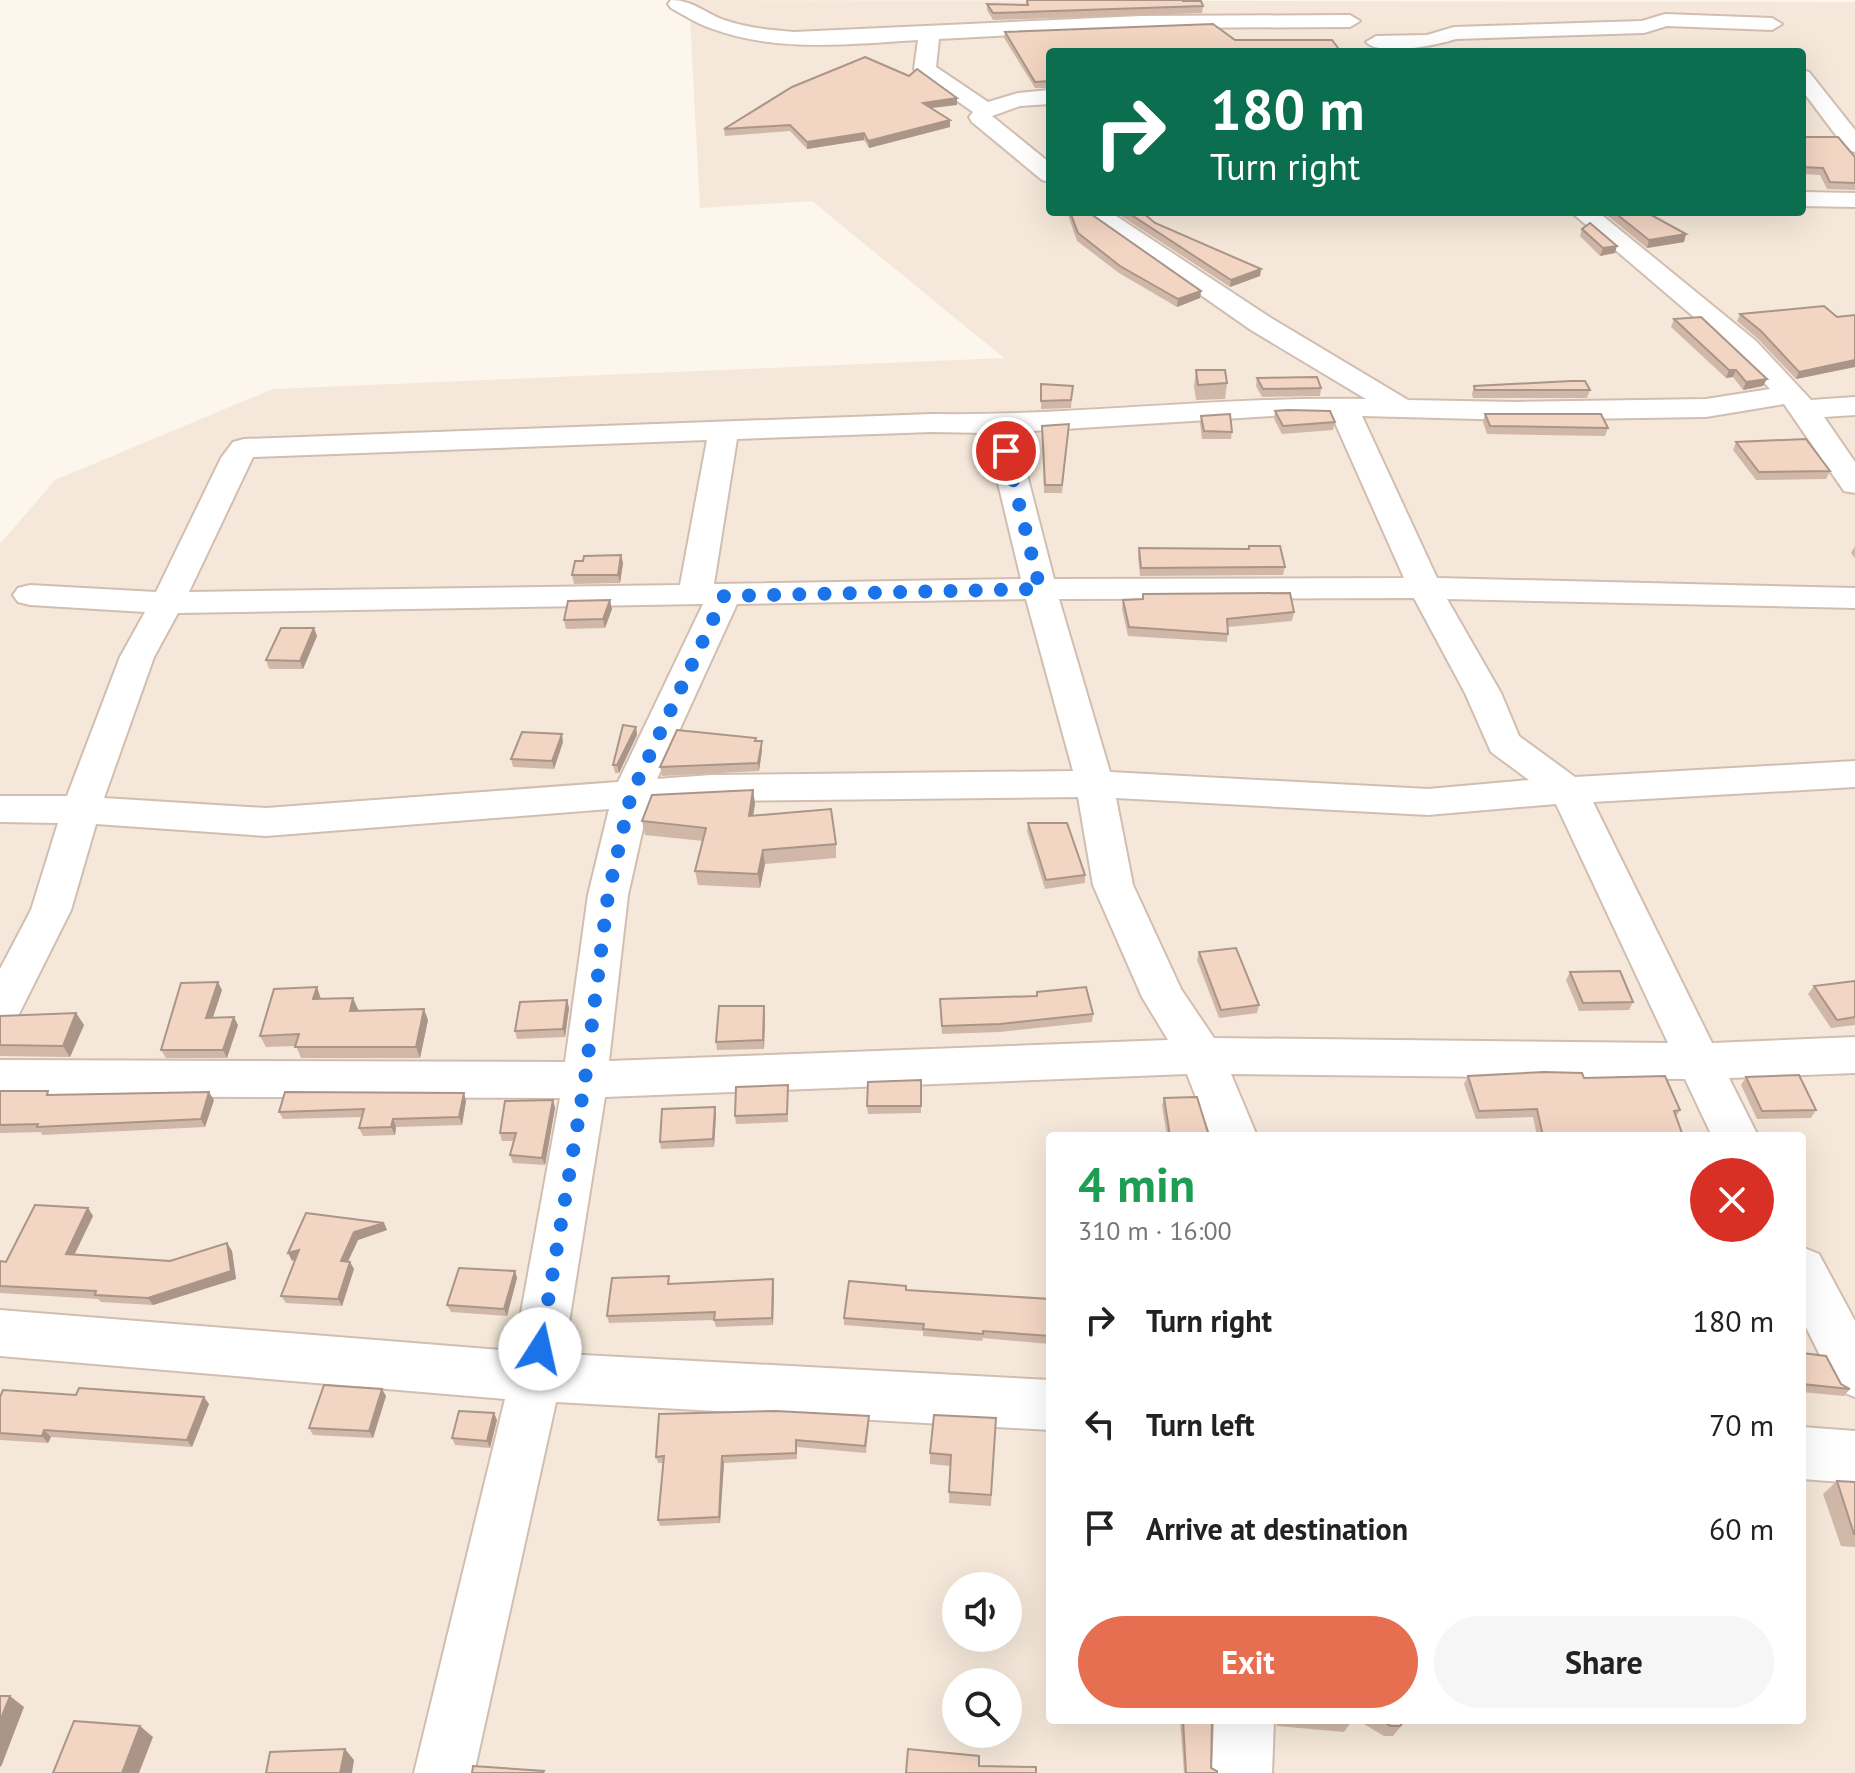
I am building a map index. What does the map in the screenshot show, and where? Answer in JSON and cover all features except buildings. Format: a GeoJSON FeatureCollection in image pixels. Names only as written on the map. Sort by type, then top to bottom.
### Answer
{"type":"FeatureCollection","features":[{"type":"Feature","properties":{"kind":"street"},"geometry":{"type":"LineString","coordinates":[[1326,0],[1382,47],[1428,41],[1454,33],[1644,27],[1665,20],[1769,19],[1782,43]]}},
{"type":"Feature","properties":{"kind":"street"},"geometry":{"type":"LineString","coordinates":[[678,4],[718,25],[809,38],[1141,22],[1350,21]]}},
{"type":"Feature","properties":{"kind":"street"},"geometry":{"type":"LineString","coordinates":[[929,33],[925,69],[985,110]]}},
{"type":"Feature","properties":{"kind":"street"},"geometry":{"type":"LineString","coordinates":[[1806,81],[1855,145]]}},
{"type":"Feature","properties":{"kind":"street"},"geometry":{"type":"LineString","coordinates":[[1046,97],[1018,100],[985,110],[980,117],[1046,172]]}},
{"type":"Feature","properties":{"kind":"street"},"geometry":{"type":"LineString","coordinates":[[1806,199],[1855,200]]}},
{"type":"Feature","properties":{"kind":"street"},"geometry":{"type":"LineString","coordinates":[[1100,216],[1261,324],[1405,410]]}},
{"type":"Feature","properties":{"kind":"street"},"geometry":{"type":"LineString","coordinates":[[1598,216],[1746,347],[1796,402],[1855,484]]}},
{"type":"Feature","properties":{"kind":"street"},"geometry":{"type":"LineString","coordinates":[[0,1010],[51,910],[81,810],[137,657],[167,603],[236,458],[244,448],[932,423],[999,424],[1287,406],[1342,405],[1405,410],[1706,408],[1796,402],[1855,406]]}},
{"type":"Feature","properties":{"kind":"street"},"geometry":{"type":"LineString","coordinates":[[1342,405],[1425,588],[1483,693],[1504,743],[1568,790],[1733,1132]]}},
{"type":"Feature","properties":{"kind":"street"},"geometry":{"type":"LineString","coordinates":[[999,424],[1040,589],[1095,784],[1113,885],[1163,997],[1202,1056],[1232,1132]]}},
{"type":"Feature","properties":{"kind":"street"},"geometry":{"type":"LineString","coordinates":[[444,1773],[519,1460],[535,1377],[585,1080],[608,895],[631,795],[710,596],[724,430]]}},
{"type":"Feature","properties":{"kind":"street"},"geometry":{"type":"LineString","coordinates":[[30,595],[167,603],[1040,589],[1425,588],[1855,598]]}},
{"type":"Feature","properties":{"kind":"street"},"geometry":{"type":"LineString","coordinates":[[0,809],[81,810],[266,822],[711,788],[1095,784],[1428,802],[1568,790],[1855,774]]}},
{"type":"Feature","properties":{"kind":"street"},"geometry":{"type":"LineString","coordinates":[[0,1078],[585,1080],[1202,1056],[1697,1061],[1855,1055]]}},
{"type":"Feature","properties":{"kind":"street"},"geometry":{"type":"LineString","coordinates":[[1806,1277],[1855,1373]]}},
{"type":"Feature","properties":{"kind":"street"},"geometry":{"type":"LineString","coordinates":[[0,1333],[535,1377],[1046,1405]]}},
{"type":"Feature","properties":{"kind":"street"},"geometry":{"type":"LineString","coordinates":[[1806,1453],[1855,1457]]}},
{"type":"Feature","properties":{"kind":"street"},"geometry":{"type":"LineString","coordinates":[[1242,1773],[1244,1724]]}},
{"type":"Feature","properties":{"kind":"shaded area"},"geometry":{"type":"Polygon","coordinates":[[[689,0],[1855,2],[1855,1773],[0,1773],[0,544],[55,480],[273,389],[1004,358],[812,201],[700,208],[689,0]]]}},
{"type":"Feature","properties":{"kind":"route"},"geometry":{"type":"LineString","coordinates":[[540,1349],[585,1080],[608,895],[631,795],[724,596],[1040,589],[1006,451]]}}]}
